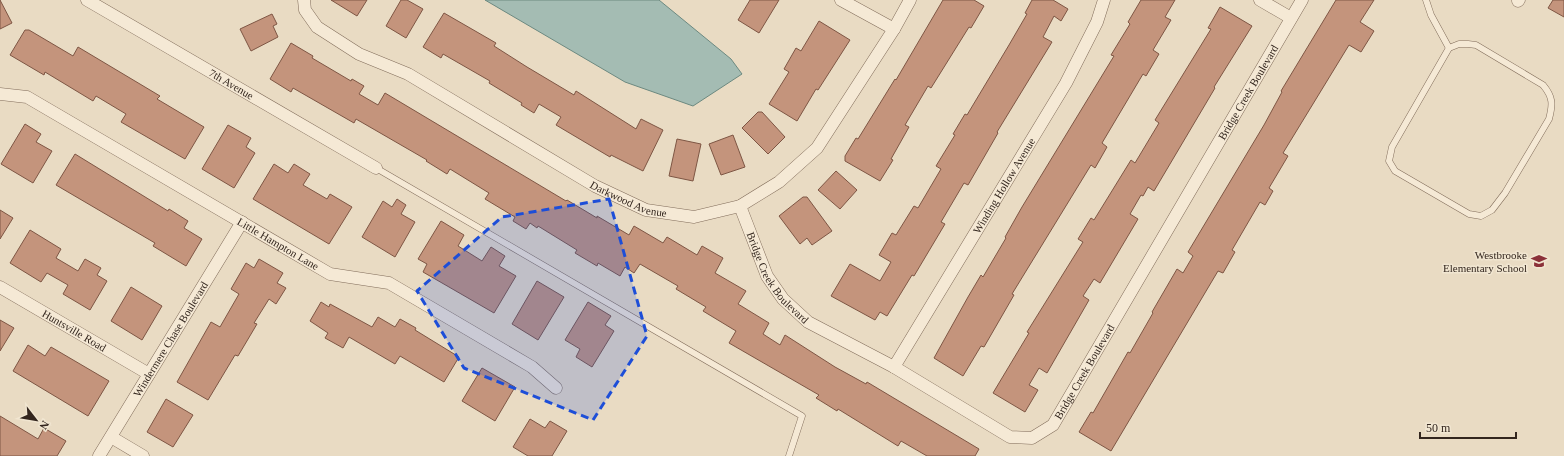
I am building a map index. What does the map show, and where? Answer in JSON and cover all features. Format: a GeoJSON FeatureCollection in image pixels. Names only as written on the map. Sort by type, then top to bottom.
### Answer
{"type":"FeatureCollection","features":[{"type":"Feature","properties":{"kind":"street","name":"7th Avenue"},"geometry":{"type":"LineString","coordinates":[[87,0],[376,168]]}},
{"type":"Feature","properties":{"kind":"street","name":"Darkwood Avenue"},"geometry":{"type":"LineString","coordinates":[[304,0],[305,10],[317,27],[359,54],[408,74],[595,186],[646,210],[694,217],[740,206],[779,182],[818,148],[894,29],[910,0]]}},
{"type":"Feature","properties":{"kind":"street"},"geometry":{"type":"LineString","coordinates":[[841,0],[894,29]]}},
{"type":"Feature","properties":{"kind":"street","name":"Winding Hollow Avenue"},"geometry":{"type":"LineString","coordinates":[[894,367],[1066,83],[1097,22],[1104,0]]}},
{"type":"Feature","properties":{"kind":"street"},"geometry":{"type":"LineString","coordinates":[[1260,0],[1291,18]]}},
{"type":"Feature","properties":{"kind":"street","name":"Bridge Creek Boulevard"},"geometry":{"type":"LineString","coordinates":[[740,206],[767,276],[784,300],[808,322],[894,367],[1010,438],[1032,438],[1053,425],[1302,0]]}},
{"type":"Feature","properties":{"kind":"street","name":"Little Hampton Lane"},"geometry":{"type":"LineString","coordinates":[[0,94],[28,97],[330,274],[390,283],[532,367],[556,388]]}},
{"type":"Feature","properties":{"kind":"street","name":"Windermere Chase Boulevard"},"geometry":{"type":"LineString","coordinates":[[99,456],[242,222]]}},
{"type":"Feature","properties":{"kind":"street","name":"Huntsville Road"},"geometry":{"type":"LineString","coordinates":[[0,287],[149,374]]}},
{"type":"Feature","properties":{"kind":"street"},"geometry":{"type":"LineString","coordinates":[[111,437],[143,456]]}},
{"type":"Feature","properties":{"kind":"lane"},"geometry":{"type":"LineString","coordinates":[[1426,0],[1431,15],[1449,48]]}},
{"type":"Feature","properties":{"kind":"lane"},"geometry":{"type":"LineString","coordinates":[[1459,44],[1476,45],[1543,85],[1550,94],[1552,107],[1549,119],[1506,193],[1492,210],[1480,216],[1469,214],[1396,171],[1389,161],[1392,147],[1449,48],[1459,44]]}},
{"type":"Feature","properties":{"kind":"lane"},"geometry":{"type":"LineString","coordinates":[[376,168],[802,416],[789,456]]}},
{"type":"Feature","properties":{"kind":"highlighted area"},"geometry":{"type":"Polygon","coordinates":[[[609,199],[647,336],[593,420],[464,368],[417,291],[502,217],[609,199]]]}},
{"type":"Feature","properties":{"kind":"shaded area"},"geometry":{"type":"Polygon","coordinates":[[[485,0],[659,0],[731,59],[742,74],[693,106],[625,82],[485,0]]]}},
{"type":"Feature","properties":{"kind":"building"},"geometry":{"type":"Polygon","coordinates":[[[0,0],[12,23],[0,29],[0,0]]]}},
{"type":"Feature","properties":{"kind":"building"},"geometry":{"type":"Polygon","coordinates":[[[331,0],[367,0],[357,16],[331,0]]]}},
{"type":"Feature","properties":{"kind":"building"},"geometry":{"type":"Polygon","coordinates":[[[401,0],[407,0],[423,9],[406,38],[386,26],[401,0]]]}},
{"type":"Feature","properties":{"kind":"building"},"geometry":{"type":"Polygon","coordinates":[[[750,0],[779,0],[759,33],[738,20],[750,0]]]}},
{"type":"Feature","properties":{"kind":"building"},"geometry":{"type":"Polygon","coordinates":[[[943,0],[974,0],[984,6],[931,88],[928,86],[905,125],[909,127],[891,159],[893,160],[880,181],[845,161],[845,156],[856,138],[858,139],[895,79],[896,80],[943,0]]]}},
{"type":"Feature","properties":{"kind":"building"},"geometry":{"type":"Polygon","coordinates":[[[1032,0],[1053,0],[1068,9],[1061,21],[1054,16],[1043,37],[1052,42],[997,132],[998,133],[968,185],[964,183],[941,222],[945,224],[914,276],[912,275],[887,316],[880,312],[875,320],[831,296],[850,264],[880,281],[891,262],[879,255],[892,233],[896,235],[914,206],[918,208],[941,169],[936,166],[955,135],[953,134],[965,114],[967,115],[1009,45],[1027,14],[1025,13],[1032,0]]]}},
{"type":"Feature","properties":{"kind":"building"},"geometry":{"type":"Polygon","coordinates":[[[1141,0],[1175,0],[1165,17],[1171,20],[1153,50],[1159,54],[1146,76],[1143,74],[1102,143],[1107,147],[1095,168],[1091,165],[1012,294],[1014,295],[984,347],[981,346],[963,376],[934,358],[981,275],[983,277],[1022,207],[1114,56],[1111,55],[1130,24],[1128,22],[1141,0]]]}},
{"type":"Feature","properties":{"kind":"building"},"geometry":{"type":"Polygon","coordinates":[[[1336,0],[1374,0],[1360,22],[1374,31],[1361,52],[1349,45],[1283,153],[1288,156],[1269,188],[1273,191],[1265,205],[1260,202],[1232,250],[1235,252],[1223,273],[1218,271],[1111,451],[1079,432],[1091,412],[1093,413],[1128,352],[1130,353],[1177,269],[1183,273],[1193,256],[1188,252],[1264,125],[1282,92],[1281,91],[1336,0]]]}},
{"type":"Feature","properties":{"kind":"building"},"geometry":{"type":"Polygon","coordinates":[[[1553,0],[1564,0],[1564,17],[1548,8],[1553,0]]]}},
{"type":"Feature","properties":{"kind":"building"},"geometry":{"type":"Polygon","coordinates":[[[1220,7],[1252,26],[1214,87],[1215,88],[1154,191],[1148,187],[1143,196],[1141,195],[1130,214],[1138,219],[1100,283],[1094,279],[1083,296],[1089,300],[1047,373],[1039,368],[1029,385],[1038,390],[1025,412],[993,393],[1029,333],[1027,332],[1083,242],[1078,239],[1091,218],[1094,220],[1131,160],[1135,163],[1159,123],[1155,120],[1211,29],[1208,28],[1220,7]]]}},
{"type":"Feature","properties":{"kind":"building"},"geometry":{"type":"Polygon","coordinates":[[[444,13],[496,43],[494,46],[527,67],[574,95],[576,91],[636,129],[641,119],[663,130],[643,171],[611,155],[610,157],[556,125],[561,117],[539,104],[534,113],[521,105],[522,103],[489,83],[490,81],[443,54],[441,58],[423,47],[444,13]]]}},
{"type":"Feature","properties":{"kind":"building"},"geometry":{"type":"Polygon","coordinates":[[[272,14],[277,24],[273,26],[278,37],[251,51],[240,29],[272,14]]]}},
{"type":"Feature","properties":{"kind":"building"},"geometry":{"type":"Polygon","coordinates":[[[819,21],[850,40],[818,90],[816,89],[797,121],[769,104],[789,72],[784,69],[796,48],[801,51],[819,21]]]}},
{"type":"Feature","properties":{"kind":"building"},"geometry":{"type":"Polygon","coordinates":[[[25,30],[29,30],[73,56],[78,47],[160,96],[157,99],[204,127],[185,159],[121,122],[126,114],[96,96],[93,101],[45,72],[44,75],[10,55],[25,30]]]}},
{"type":"Feature","properties":{"kind":"building"},"geometry":{"type":"Polygon","coordinates":[[[291,43],[313,56],[312,58],[351,81],[352,79],[364,86],[359,94],[378,105],[385,93],[566,201],[567,200],[597,218],[597,216],[629,235],[634,226],[663,243],[667,237],[697,255],[702,246],[723,258],[715,273],[746,291],[738,304],[769,323],[763,334],[780,345],[785,335],[835,367],[866,384],[867,382],[979,449],[975,456],[927,456],[901,441],[898,446],[838,409],[837,411],[816,398],[819,395],[729,343],[736,331],[703,311],[706,307],[676,289],[678,286],[640,264],[634,273],[625,267],[620,276],[598,263],[597,266],[575,253],[577,250],[538,226],[537,228],[530,223],[526,229],[513,221],[515,217],[485,199],[489,193],[450,169],[447,174],[426,161],[427,160],[356,119],[354,123],[293,88],[291,92],[270,79],[291,43]]]}},
{"type":"Feature","properties":{"kind":"building"},"geometry":{"type":"Polygon","coordinates":[[[758,112],[762,112],[785,137],[768,154],[742,128],[758,112]]]}},
{"type":"Feature","properties":{"kind":"building"},"geometry":{"type":"Polygon","coordinates":[[[25,124],[41,134],[36,142],[52,151],[33,183],[1,164],[25,124]]]}},
{"type":"Feature","properties":{"kind":"building"},"geometry":{"type":"Polygon","coordinates":[[[228,125],[251,138],[246,147],[255,153],[234,188],[202,169],[228,125]]]}},
{"type":"Feature","properties":{"kind":"building"},"geometry":{"type":"Polygon","coordinates":[[[733,135],[745,167],[721,175],[709,144],[733,135]]]}},
{"type":"Feature","properties":{"kind":"building"},"geometry":{"type":"Polygon","coordinates":[[[677,139],[701,144],[693,181],[669,176],[677,139]]]}},
{"type":"Feature","properties":{"kind":"building"},"geometry":{"type":"Polygon","coordinates":[[[75,154],[168,211],[169,209],[188,221],[184,228],[202,239],[186,266],[153,246],[155,243],[56,185],[75,154]]]}},
{"type":"Feature","properties":{"kind":"building"},"geometry":{"type":"Polygon","coordinates":[[[274,164],[288,173],[294,164],[310,174],[303,185],[327,199],[330,194],[352,207],[329,244],[253,199],[274,164]]]}},
{"type":"Feature","properties":{"kind":"building"},"geometry":{"type":"Polygon","coordinates":[[[836,171],[857,190],[840,209],[818,190],[836,171]]]}},
{"type":"Feature","properties":{"kind":"building"},"geometry":{"type":"Polygon","coordinates":[[[803,197],[807,197],[832,231],[812,245],[807,238],[800,244],[779,216],[803,197]]]}},
{"type":"Feature","properties":{"kind":"building"},"geometry":{"type":"Polygon","coordinates":[[[397,199],[406,205],[401,214],[415,222],[395,257],[362,237],[383,201],[392,207],[397,199]]]}},
{"type":"Feature","properties":{"kind":"building"},"geometry":{"type":"Polygon","coordinates":[[[0,210],[13,218],[0,239],[0,210]]]}},
{"type":"Feature","properties":{"kind":"building"},"geometry":{"type":"Polygon","coordinates":[[[441,221],[464,235],[458,246],[482,261],[491,247],[505,256],[499,266],[516,276],[494,313],[423,272],[427,264],[418,259],[441,221]]]}},
{"type":"Feature","properties":{"kind":"building"},"geometry":{"type":"Polygon","coordinates":[[[30,230],[61,249],[56,258],[78,271],[85,259],[101,268],[97,275],[107,281],[90,310],[63,294],[68,285],[47,273],[41,282],[10,263],[30,230]]]}},
{"type":"Feature","properties":{"kind":"building"},"geometry":{"type":"Polygon","coordinates":[[[259,259],[283,273],[277,283],[286,288],[276,304],[269,299],[254,323],[257,324],[238,356],[235,355],[208,400],[177,382],[211,322],[220,327],[239,294],[231,289],[246,263],[254,268],[259,259]]]}},
{"type":"Feature","properties":{"kind":"building"},"geometry":{"type":"Polygon","coordinates":[[[537,281],[564,297],[538,340],[512,324],[537,281]]]}},
{"type":"Feature","properties":{"kind":"building"},"geometry":{"type":"Polygon","coordinates":[[[131,287],[162,306],[142,340],[111,321],[131,287]]]}},
{"type":"Feature","properties":{"kind":"building"},"geometry":{"type":"Polygon","coordinates":[[[321,302],[329,307],[330,304],[372,327],[378,317],[395,327],[400,319],[459,357],[444,382],[400,356],[395,364],[349,337],[343,348],[325,338],[328,333],[310,321],[321,302]]]}},
{"type":"Feature","properties":{"kind":"building"},"geometry":{"type":"Polygon","coordinates":[[[588,302],[611,316],[605,325],[614,331],[592,367],[576,357],[580,349],[565,340],[588,302]]]}},
{"type":"Feature","properties":{"kind":"building"},"geometry":{"type":"Polygon","coordinates":[[[0,320],[14,328],[0,351],[0,320]]]}},
{"type":"Feature","properties":{"kind":"building"},"geometry":{"type":"Polygon","coordinates":[[[28,345],[45,356],[51,347],[109,381],[88,416],[13,371],[28,345]]]}},
{"type":"Feature","properties":{"kind":"building"},"geometry":{"type":"Polygon","coordinates":[[[482,368],[515,387],[495,421],[462,401],[482,368]]]}},
{"type":"Feature","properties":{"kind":"building"},"geometry":{"type":"Polygon","coordinates":[[[166,399],[193,415],[173,447],[147,432],[166,399]]]}},
{"type":"Feature","properties":{"kind":"building"},"geometry":{"type":"Polygon","coordinates":[[[0,416],[38,439],[44,428],[66,441],[57,456],[0,456],[0,416]]]}},
{"type":"Feature","properties":{"kind":"building"},"geometry":{"type":"Polygon","coordinates":[[[530,419],[545,428],[550,421],[567,431],[552,456],[528,456],[513,447],[530,419]]]}},
{"type":"Feature","properties":{"kind":"place","name":"Westbrooke Elementary School"},"geometry":{"type":"Point","coordinates":[1539,261]}}]}
